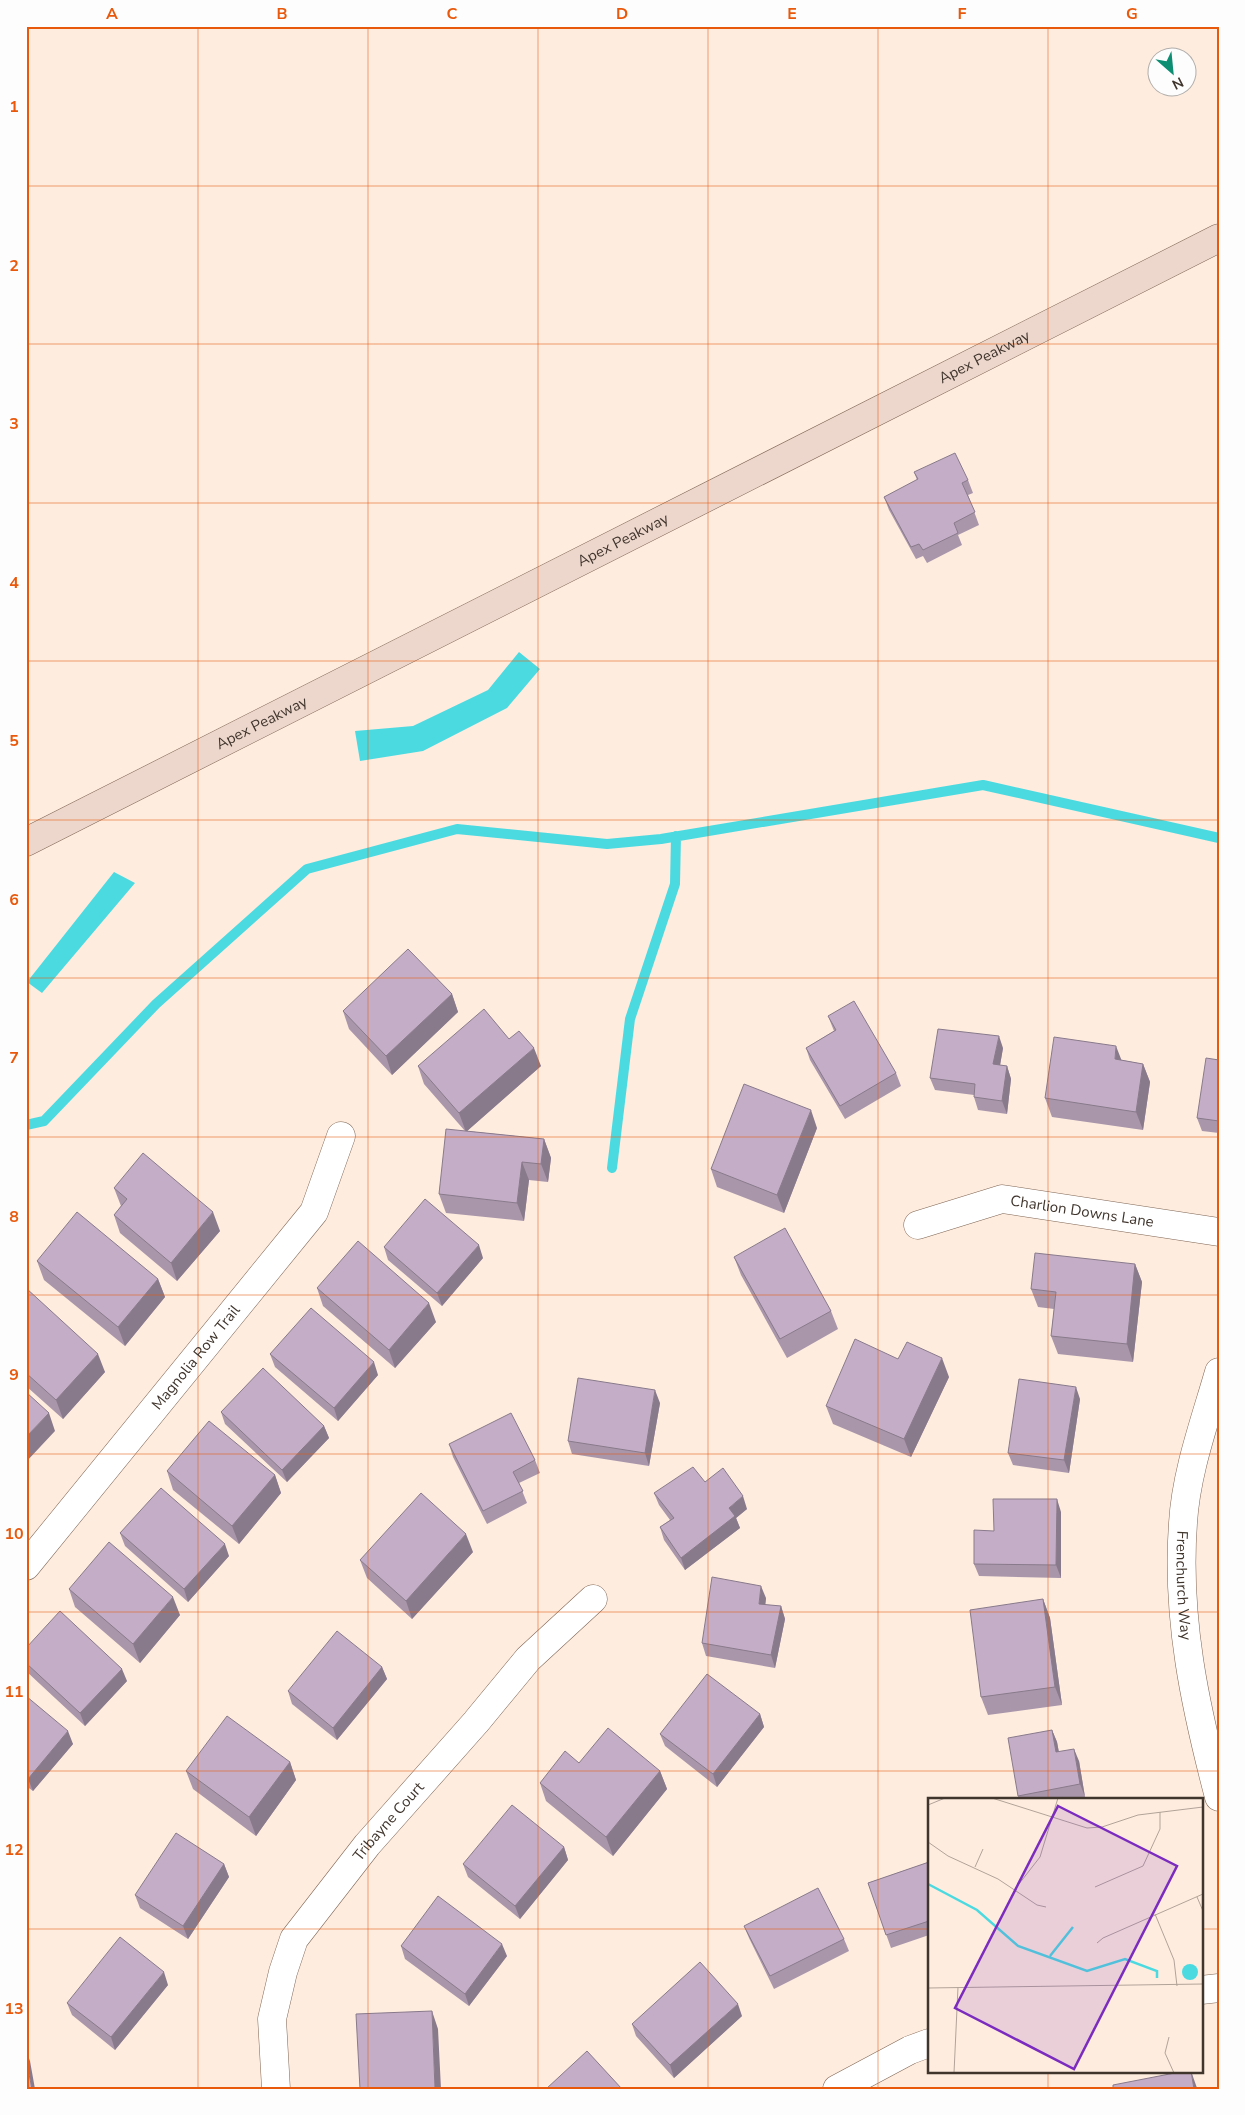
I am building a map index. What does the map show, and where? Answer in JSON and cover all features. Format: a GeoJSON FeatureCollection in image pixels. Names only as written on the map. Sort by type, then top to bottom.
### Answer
{"type":"FeatureCollection","features":[{"type":"Feature","properties":{"kind":"main road","name":"Apex Peakway"},"geometry":{"type":"LineString","coordinates":[[26,842],[1219,238]]}},
{"type":"Feature","properties":{"kind":"street","name":"Magnolia Row Trail"},"geometry":{"type":"LineString","coordinates":[[26,1566],[314,1212],[341,1136]]}},
{"type":"Feature","properties":{"kind":"street","name":"Charlion Downs Lane"},"geometry":{"type":"LineString","coordinates":[[918,1225],[1002,1199],[1219,1232]]}},
{"type":"Feature","properties":{"kind":"street","name":"Frenchurch Way"},"geometry":{"type":"LineString","coordinates":[[1219,1372],[1197,1447],[1183,1523],[1182,1608],[1198,1714],[1219,1797]]}},
{"type":"Feature","properties":{"kind":"street","name":"Tribayne Court"},"geometry":{"type":"LineString","coordinates":[[276,2089],[272,2019],[283,1972],[294,1939],[367,1845],[476,1722],[528,1659],[593,1599]]}},
{"type":"Feature","properties":{"kind":"street"},"geometry":{"type":"LineString","coordinates":[[1202,1990],[1219,1988]]}},
{"type":"Feature","properties":{"kind":"street"},"geometry":{"type":"LineString","coordinates":[[836,2089],[910,2050],[928,2043]]}},
{"type":"Feature","properties":{"kind":"water"},"geometry":{"type":"Polygon","coordinates":[[[519,652],[540,669],[507,708],[423,751],[360,761],[355,731],[413,726],[488,690],[519,652]]]}},
{"type":"Feature","properties":{"kind":"water"},"geometry":{"type":"Polygon","coordinates":[[[114,872],[135,883],[42,993],[27,982],[114,872]]]}},
{"type":"Feature","properties":{"kind":"building"},"geometry":{"type":"Polygon","coordinates":[[[955,453],[968,480],[962,483],[975,512],[954,523],[958,533],[923,550],[919,544],[911,547],[884,497],[918,479],[914,472],[955,453]]]}},
{"type":"Feature","properties":{"kind":"building"},"geometry":{"type":"Polygon","coordinates":[[[408,949],[452,994],[386,1056],[343,1011],[408,949]]]}},
{"type":"Feature","properties":{"kind":"building"},"geometry":{"type":"Polygon","coordinates":[[[854,1001],[896,1073],[840,1106],[806,1048],[836,1030],[828,1016],[854,1001]]]}},
{"type":"Feature","properties":{"kind":"building"},"geometry":{"type":"Polygon","coordinates":[[[484,1009],[509,1039],[519,1031],[534,1048],[459,1113],[418,1066],[484,1009]]]}},
{"type":"Feature","properties":{"kind":"building"},"geometry":{"type":"Polygon","coordinates":[[[938,1029],[999,1036],[993,1064],[1007,1066],[1002,1101],[974,1097],[975,1084],[930,1078],[938,1029]]]}},
{"type":"Feature","properties":{"kind":"building"},"geometry":{"type":"Polygon","coordinates":[[[1054,1037],[1116,1046],[1115,1059],[1143,1064],[1136,1112],[1045,1098],[1054,1037]]]}},
{"type":"Feature","properties":{"kind":"building"},"geometry":{"type":"Polygon","coordinates":[[[1206,1058],[1219,1060],[1219,1121],[1197,1118],[1206,1058]]]}},
{"type":"Feature","properties":{"kind":"building"},"geometry":{"type":"Polygon","coordinates":[[[744,1084],[811,1110],[777,1195],[711,1169],[744,1084]]]}},
{"type":"Feature","properties":{"kind":"building"},"geometry":{"type":"Polygon","coordinates":[[[446,1129],[544,1139],[541,1164],[522,1162],[517,1203],[439,1194],[446,1129]]]}},
{"type":"Feature","properties":{"kind":"building"},"geometry":{"type":"Polygon","coordinates":[[[143,1153],[213,1212],[171,1263],[114,1215],[127,1199],[114,1188],[143,1153]]]}},
{"type":"Feature","properties":{"kind":"building"},"geometry":{"type":"Polygon","coordinates":[[[425,1199],[479,1245],[437,1293],[384,1247],[425,1199]]]}},
{"type":"Feature","properties":{"kind":"building"},"geometry":{"type":"Polygon","coordinates":[[[77,1212],[158,1279],[118,1327],[37,1261],[77,1212]]]}},
{"type":"Feature","properties":{"kind":"building"},"geometry":{"type":"Polygon","coordinates":[[[785,1228],[831,1311],[780,1339],[734,1257],[785,1228]]]}},
{"type":"Feature","properties":{"kind":"building"},"geometry":{"type":"Polygon","coordinates":[[[358,1241],[429,1303],[389,1350],[317,1288],[358,1241]]]}},
{"type":"Feature","properties":{"kind":"building"},"geometry":{"type":"Polygon","coordinates":[[[1035,1253],[1135,1264],[1127,1344],[1051,1336],[1056,1292],[1031,1289],[1035,1253]]]}},
{"type":"Feature","properties":{"kind":"building"},"geometry":{"type":"Polygon","coordinates":[[[26,1288],[98,1354],[56,1400],[26,1373],[26,1288]]]}},
{"type":"Feature","properties":{"kind":"building"},"geometry":{"type":"Polygon","coordinates":[[[311,1308],[374,1362],[334,1408],[270,1354],[311,1308]]]}},
{"type":"Feature","properties":{"kind":"building"},"geometry":{"type":"Polygon","coordinates":[[[855,1339],[898,1359],[907,1342],[942,1358],[904,1439],[826,1406],[855,1339]]]}},
{"type":"Feature","properties":{"kind":"building"},"geometry":{"type":"Polygon","coordinates":[[[263,1368],[324,1426],[282,1470],[221,1412],[263,1368]]]}},
{"type":"Feature","properties":{"kind":"building"},"geometry":{"type":"Polygon","coordinates":[[[578,1378],[655,1390],[645,1453],[568,1441],[578,1378]]]}},
{"type":"Feature","properties":{"kind":"building"},"geometry":{"type":"Polygon","coordinates":[[[1019,1379],[1076,1387],[1064,1460],[1008,1453],[1019,1379]]]}},
{"type":"Feature","properties":{"kind":"building"},"geometry":{"type":"Polygon","coordinates":[[[26,1392],[49,1413],[26,1437],[26,1392]]]}},
{"type":"Feature","properties":{"kind":"building"},"geometry":{"type":"Polygon","coordinates":[[[511,1413],[535,1460],[513,1472],[523,1491],[483,1511],[449,1444],[511,1413]]]}},
{"type":"Feature","properties":{"kind":"building"},"geometry":{"type":"Polygon","coordinates":[[[209,1421],[275,1475],[232,1526],[167,1471],[209,1421]]]}},
{"type":"Feature","properties":{"kind":"building"},"geometry":{"type":"Polygon","coordinates":[[[693,1467],[705,1482],[723,1468],[743,1496],[729,1508],[735,1516],[681,1558],[660,1527],[674,1518],[654,1493],[693,1467]]]}},
{"type":"Feature","properties":{"kind":"building"},"geometry":{"type":"Polygon","coordinates":[[[161,1488],[225,1544],[184,1589],[120,1533],[161,1488]]]}},
{"type":"Feature","properties":{"kind":"building"},"geometry":{"type":"Polygon","coordinates":[[[421,1493],[466,1534],[406,1601],[360,1560],[421,1493]]]}},
{"type":"Feature","properties":{"kind":"building"},"geometry":{"type":"Polygon","coordinates":[[[993,1499],[1057,1499],[1056,1565],[974,1564],[974,1530],[994,1531],[993,1499]]]}},
{"type":"Feature","properties":{"kind":"building"},"geometry":{"type":"Polygon","coordinates":[[[109,1542],[173,1597],[133,1644],[69,1589],[109,1542]]]}},
{"type":"Feature","properties":{"kind":"building"},"geometry":{"type":"Polygon","coordinates":[[[712,1577],[761,1586],[759,1604],[781,1606],[771,1655],[702,1643],[712,1577]]]}},
{"type":"Feature","properties":{"kind":"building"},"geometry":{"type":"Polygon","coordinates":[[[1043,1599],[1055,1687],[981,1697],[970,1610],[1043,1599]]]}},
{"type":"Feature","properties":{"kind":"building"},"geometry":{"type":"Polygon","coordinates":[[[60,1611],[122,1669],[80,1713],[26,1663],[26,1648],[60,1611]]]}},
{"type":"Feature","properties":{"kind":"building"},"geometry":{"type":"Polygon","coordinates":[[[337,1631],[382,1667],[333,1728],[288,1691],[337,1631]]]}},
{"type":"Feature","properties":{"kind":"building"},"geometry":{"type":"Polygon","coordinates":[[[707,1674],[760,1714],[713,1774],[660,1734],[707,1674]]]}},
{"type":"Feature","properties":{"kind":"building"},"geometry":{"type":"Polygon","coordinates":[[[26,1696],[68,1731],[28,1779],[26,1777],[26,1696]]]}},
{"type":"Feature","properties":{"kind":"building"},"geometry":{"type":"Polygon","coordinates":[[[227,1716],[290,1762],[249,1817],[186,1771],[227,1716]]]}},
{"type":"Feature","properties":{"kind":"building"},"geometry":{"type":"Polygon","coordinates":[[[608,1728],[660,1771],[606,1837],[540,1783],[565,1751],[579,1763],[608,1728]]]}},
{"type":"Feature","properties":{"kind":"building"},"geometry":{"type":"Polygon","coordinates":[[[1052,1730],[1056,1752],[1074,1749],[1080,1784],[1018,1796],[1008,1738],[1052,1730]]]}},
{"type":"Feature","properties":{"kind":"building"},"geometry":{"type":"Polygon","coordinates":[[[512,1805],[564,1847],[515,1906],[463,1864],[512,1805]]]}},
{"type":"Feature","properties":{"kind":"building"},"geometry":{"type":"Polygon","coordinates":[[[176,1833],[224,1864],[183,1926],[135,1895],[176,1833]]]}},
{"type":"Feature","properties":{"kind":"building"},"geometry":{"type":"Polygon","coordinates":[[[928,1862],[928,1921],[886,1935],[868,1883],[928,1862]]]}},
{"type":"Feature","properties":{"kind":"building"},"geometry":{"type":"Polygon","coordinates":[[[818,1888],[844,1939],[770,1976],[744,1926],[818,1888]]]}},
{"type":"Feature","properties":{"kind":"building"},"geometry":{"type":"Polygon","coordinates":[[[438,1896],[502,1944],[465,1994],[401,1946],[438,1896]]]}},
{"type":"Feature","properties":{"kind":"building"},"geometry":{"type":"Polygon","coordinates":[[[120,1937],[164,1972],[111,2037],[67,2003],[120,1937]]]}},
{"type":"Feature","properties":{"kind":"building"},"geometry":{"type":"Polygon","coordinates":[[[700,1962],[738,2004],[670,2065],[632,2024],[700,1962]]]}},
{"type":"Feature","properties":{"kind":"building"},"geometry":{"type":"Polygon","coordinates":[[[432,2011],[435,2089],[360,2089],[356,2014],[432,2011]]]}},
{"type":"Feature","properties":{"kind":"building"},"geometry":{"type":"Polygon","coordinates":[[[587,2051],[622,2089],[546,2089],[587,2051]]]}},
{"type":"Feature","properties":{"kind":"building"},"geometry":{"type":"Polygon","coordinates":[[[26,2059],[32,2089],[26,2089],[26,2059]]]}},
{"type":"Feature","properties":{"kind":"building"},"geometry":{"type":"Polygon","coordinates":[[[1180,2072],[1191,2072],[1194,2089],[1113,2089],[1113,2085],[1180,2072]]]}},
{"type":"Feature","properties":{"kind":"waterway"},"geometry":{"type":"LineString","coordinates":[[26,1125],[44,1121],[156,1004],[307,869],[457,829],[607,844],[661,839],[983,785],[1219,838]]}},
{"type":"Feature","properties":{"kind":"waterway"},"geometry":{"type":"LineString","coordinates":[[612,1168],[630,1019],[675,884],[676,836]]}}]}
